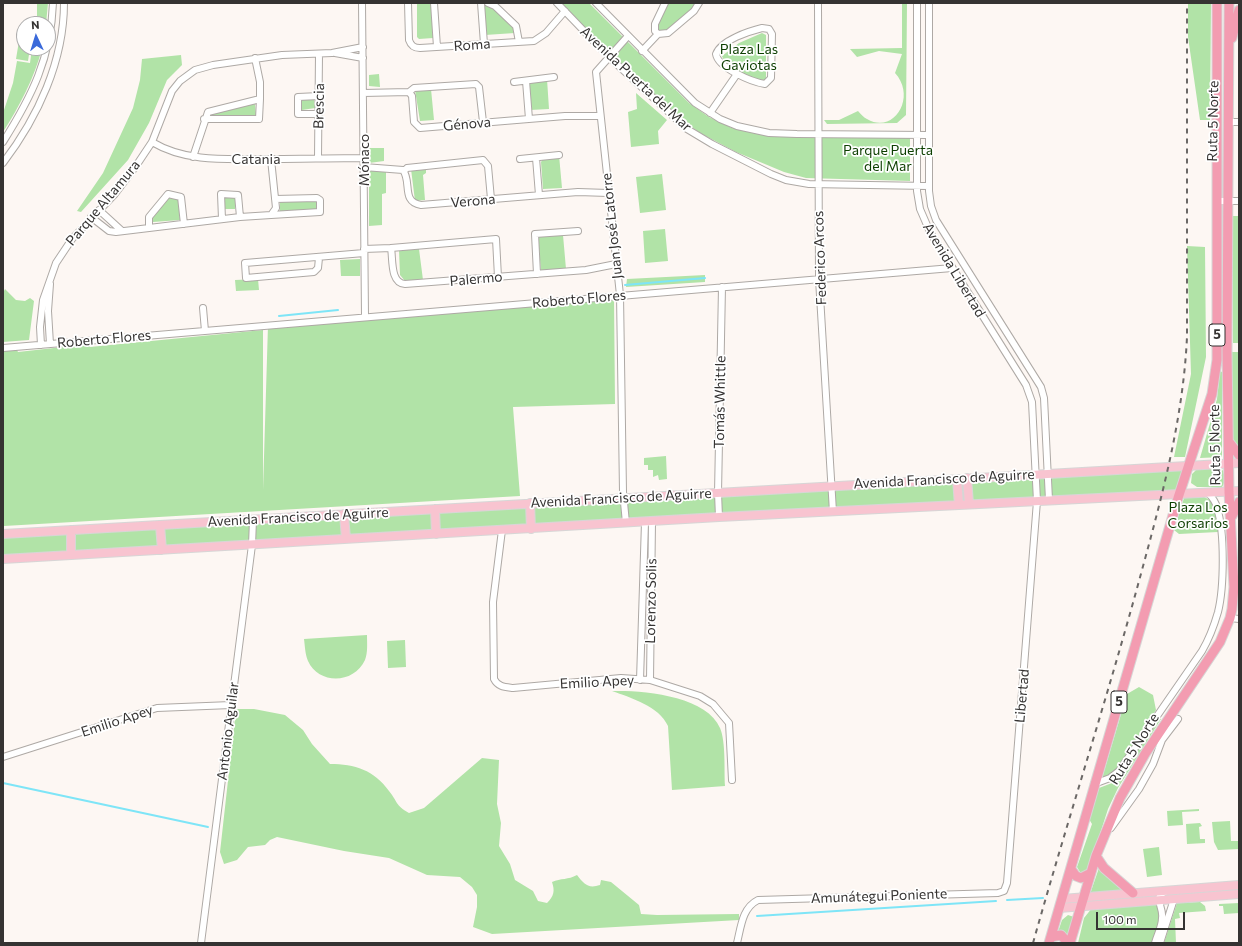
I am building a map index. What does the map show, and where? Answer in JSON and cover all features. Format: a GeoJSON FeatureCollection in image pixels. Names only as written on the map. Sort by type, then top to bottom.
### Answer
{"type":"FeatureCollection","features":[{"type":"Feature","properties":{"kind":"highway","name":"Ruta 5 Norte"},"geometry":{"type":"LineString","coordinates":[[1050,940],[1179,494],[1211,398],[1216,368],[1217,3]]}},
{"type":"Feature","properties":{"kind":"highway","name":"Ruta 5 Norte"},"geometry":{"type":"LineString","coordinates":[[1069,943],[1096,856],[1112,815],[1130,778],[1170,724],[1234,619],[1231,522],[1234,492],[1229,463],[1226,201],[1229,3]]}},
{"type":"Feature","properties":{"kind":"highway"},"geometry":{"type":"LineString","coordinates":[[1228,51],[1239,10]]}},
{"type":"Feature","properties":{"kind":"highway"},"geometry":{"type":"LineString","coordinates":[[1229,442],[1239,455]]}},
{"type":"Feature","properties":{"kind":"highway"},"geometry":{"type":"LineString","coordinates":[[1231,522],[1239,502]]}},
{"type":"Feature","properties":{"kind":"highway"},"geometry":{"type":"LineString","coordinates":[[1096,856],[1104,868],[1133,893]]}},
{"type":"Feature","properties":{"kind":"highway"},"geometry":{"type":"LineString","coordinates":[[1071,870],[1076,876],[1081,878],[1087,877],[1091,873]]}},
{"type":"Feature","properties":{"kind":"highway"},"geometry":{"type":"LineString","coordinates":[[1050,940],[1061,935],[1069,943]]}},
{"type":"Feature","properties":{"kind":"main road","name":"Avenida Francisco de Aguirre"},"geometry":{"type":"LineString","coordinates":[[3,534],[1239,462]]}},
{"type":"Feature","properties":{"kind":"main road"},"geometry":{"type":"LineString","coordinates":[[967,478],[969,504]]}},
{"type":"Feature","properties":{"kind":"main road"},"geometry":{"type":"LineString","coordinates":[[958,479],[959,504]]}},
{"type":"Feature","properties":{"kind":"main road","name":"Avenida Francisco de Aguirre"},"geometry":{"type":"LineString","coordinates":[[3,559],[626,524],[719,517],[959,504],[1234,492]]}},
{"type":"Feature","properties":{"kind":"main road"},"geometry":{"type":"LineString","coordinates":[[530,503],[531,529]]}},
{"type":"Feature","properties":{"kind":"main road"},"geometry":{"type":"LineString","coordinates":[[435,509],[436,534]]}},
{"type":"Feature","properties":{"kind":"main road"},"geometry":{"type":"LineString","coordinates":[[344,514],[346,539]]}},
{"type":"Feature","properties":{"kind":"main road"},"geometry":{"type":"LineString","coordinates":[[160,525],[162,550]]}},
{"type":"Feature","properties":{"kind":"main road"},"geometry":{"type":"LineString","coordinates":[[70,530],[71,555]]}},
{"type":"Feature","properties":{"kind":"main road"},"geometry":{"type":"LineString","coordinates":[[1082,902],[1133,893],[1239,885]]}},
{"type":"Feature","properties":{"kind":"main road"},"geometry":{"type":"LineString","coordinates":[[1061,904],[1158,900],[1239,894]]}},
{"type":"Feature","properties":{"kind":"street"},"geometry":{"type":"LineString","coordinates":[[3,142],[41,71],[50,39],[53,3]]}},
{"type":"Feature","properties":{"kind":"street"},"geometry":{"type":"LineString","coordinates":[[4,160],[27,124],[51,76],[61,45],[64,3]]}},
{"type":"Feature","properties":{"kind":"street","name":"Mónaco"},"geometry":{"type":"LineString","coordinates":[[362,3],[365,316]]}},
{"type":"Feature","properties":{"kind":"street","name":"Roma"},"geometry":{"type":"LineString","coordinates":[[408,3],[411,45],[420,48],[534,41],[541,38],[565,11]]}},
{"type":"Feature","properties":{"kind":"street"},"geometry":{"type":"LineString","coordinates":[[434,3],[437,47]]}},
{"type":"Feature","properties":{"kind":"street"},"geometry":{"type":"LineString","coordinates":[[481,3],[484,44]]}},
{"type":"Feature","properties":{"kind":"street"},"geometry":{"type":"LineString","coordinates":[[488,3],[494,6],[516,26],[519,42]]}},
{"type":"Feature","properties":{"kind":"street","name":"Avenida Puerta del Mar"},"geometry":{"type":"LineString","coordinates":[[556,3],[609,57],[676,121],[696,136],[778,177],[801,184],[817,185],[929,186]]}},
{"type":"Feature","properties":{"kind":"street","name":"Avenida Puerta del Mar"},"geometry":{"type":"LineString","coordinates":[[596,3],[695,103],[726,122],[752,130],[818,134],[928,135]]}},
{"type":"Feature","properties":{"kind":"street"},"geometry":{"type":"LineString","coordinates":[[658,34],[655,31],[655,24],[665,3]]}},
{"type":"Feature","properties":{"kind":"street"},"geometry":{"type":"LineString","coordinates":[[642,51],[658,34],[668,33],[694,11],[699,3]]}},
{"type":"Feature","properties":{"kind":"street","name":"Federico Arcos"},"geometry":{"type":"LineString","coordinates":[[818,3],[817,185],[819,279],[827,395],[830,486],[833,512]]}},
{"type":"Feature","properties":{"kind":"street","name":"Avenida Libertad"},"geometry":{"type":"LineString","coordinates":[[917,3],[917,186],[920,209],[926,225],[1030,394],[1037,501]]}},
{"type":"Feature","properties":{"kind":"street","name":"Avenida Libertad"},"geometry":{"type":"LineString","coordinates":[[929,3],[928,135],[931,206],[936,220],[1041,387],[1044,398],[1049,500]]}},
{"type":"Feature","properties":{"kind":"street"},"geometry":{"type":"LineString","coordinates":[[765,27],[769,29],[772,34],[771,80],[764,84],[753,82],[737,74],[718,59],[716,54],[718,50],[732,40],[748,32],[765,27]]}},
{"type":"Feature","properties":{"kind":"street","name":"Juan José Latorre"},"geometry":{"type":"LineString","coordinates":[[626,524],[623,498],[620,296],[596,72],[628,36]]}},
{"type":"Feature","properties":{"kind":"street","name":"Parque Altamura"},"geometry":{"type":"LineString","coordinates":[[41,345],[41,309],[51,273],[67,244],[91,217],[114,195],[152,142],[172,91],[185,77],[207,66],[282,54],[332,53],[363,47]]}},
{"type":"Feature","properties":{"kind":"street","name":"Parque Altamura"},"geometry":{"type":"LineString","coordinates":[[332,53],[363,58]]}},
{"type":"Feature","properties":{"kind":"street","name":"Brescia"},"geometry":{"type":"LineString","coordinates":[[318,158],[319,54]]}},
{"type":"Feature","properties":{"kind":"street"},"geometry":{"type":"LineString","coordinates":[[204,119],[259,119],[260,82],[255,58]]}},
{"type":"Feature","properties":{"kind":"street"},"geometry":{"type":"LineString","coordinates":[[41,71],[51,76]]}},
{"type":"Feature","properties":{"kind":"street"},"geometry":{"type":"LineString","coordinates":[[710,113],[737,74]]}},
{"type":"Feature","properties":{"kind":"street"},"geometry":{"type":"LineString","coordinates":[[514,82],[554,77]]}},
{"type":"Feature","properties":{"kind":"street"},"geometry":{"type":"LineString","coordinates":[[526,81],[529,119]]}},
{"type":"Feature","properties":{"kind":"street"},"geometry":{"type":"LineString","coordinates":[[363,93],[409,92],[414,88],[476,84],[479,87],[483,122]]}},
{"type":"Feature","properties":{"kind":"street","name":"Génova"},"geometry":{"type":"LineString","coordinates":[[409,92],[412,96],[414,122],[418,127],[564,116],[600,116]]}},
{"type":"Feature","properties":{"kind":"street"},"geometry":{"type":"LineString","coordinates":[[318,114],[298,114],[298,97],[319,96]]}},
{"type":"Feature","properties":{"kind":"street"},"geometry":{"type":"LineString","coordinates":[[193,157],[206,114],[212,110],[260,99]]}},
{"type":"Feature","properties":{"kind":"street"},"geometry":{"type":"LineString","coordinates":[[1227,122],[1239,122]]}},
{"type":"Feature","properties":{"kind":"street","name":"Catania"},"geometry":{"type":"LineString","coordinates":[[152,142],[169,150],[193,157],[271,159],[364,158]]}},
{"type":"Feature","properties":{"kind":"street"},"geometry":{"type":"LineString","coordinates":[[520,159],[558,155]]}},
{"type":"Feature","properties":{"kind":"street"},"geometry":{"type":"LineString","coordinates":[[536,158],[539,195]]}},
{"type":"Feature","properties":{"kind":"street"},"geometry":{"type":"LineString","coordinates":[[271,159],[276,208],[271,215]]}},
{"type":"Feature","properties":{"kind":"street"},"geometry":{"type":"LineString","coordinates":[[364,167],[400,168],[404,171],[408,168],[483,160],[488,166],[490,199]]}},
{"type":"Feature","properties":{"kind":"street","name":"Verona"},"geometry":{"type":"LineString","coordinates":[[404,171],[408,196],[418,205],[578,192],[608,193]]}},
{"type":"Feature","properties":{"kind":"street"},"geometry":{"type":"LineString","coordinates":[[149,228],[149,217],[168,194],[181,197],[184,224]]}},
{"type":"Feature","properties":{"kind":"street"},"geometry":{"type":"LineString","coordinates":[[222,219],[221,194],[238,195],[240,217]]}},
{"type":"Feature","properties":{"kind":"street"},"geometry":{"type":"LineString","coordinates":[[91,217],[109,231],[122,231],[240,217],[320,212],[320,200],[317,198],[275,199]]}},
{"type":"Feature","properties":{"kind":"street"},"geometry":{"type":"LineString","coordinates":[[1216,201],[1239,201]]}},
{"type":"Feature","properties":{"kind":"street"},"geometry":{"type":"LineString","coordinates":[[99,210],[122,231]]}},
{"type":"Feature","properties":{"kind":"street"},"geometry":{"type":"LineString","coordinates":[[537,274],[535,234],[578,230]]}},
{"type":"Feature","properties":{"kind":"street"},"geometry":{"type":"LineString","coordinates":[[319,258],[318,268],[314,272],[246,278],[245,263],[319,258],[391,248],[496,239],[498,277]]}},
{"type":"Feature","properties":{"kind":"street","name":"Palermo"},"geometry":{"type":"LineString","coordinates":[[391,248],[394,277],[402,284],[586,270],[616,264]]}},
{"type":"Feature","properties":{"kind":"street","name":"Roberto Flores"},"geometry":{"type":"LineString","coordinates":[[3,348],[365,316],[952,268]]}},
{"type":"Feature","properties":{"kind":"street","name":"Parque Altamura"},"geometry":{"type":"LineString","coordinates":[[50,344],[48,310],[51,273]]}},
{"type":"Feature","properties":{"kind":"street","name":"Tomás Whittle"},"geometry":{"type":"LineString","coordinates":[[719,517],[718,492],[722,288]]}},
{"type":"Feature","properties":{"kind":"street"},"geometry":{"type":"LineString","coordinates":[[203,308],[205,331]]}},
{"type":"Feature","properties":{"kind":"street"},"geometry":{"type":"LineString","coordinates":[[1094,784],[1110,778],[1119,771],[1202,651],[1212,631],[1220,602],[1222,563],[1218,512],[1214,500],[1208,493]]}},
{"type":"Feature","properties":{"kind":"street","name":"Libertad"},"geometry":{"type":"LineString","coordinates":[[1004,891],[1007,883],[1037,501]]}},
{"type":"Feature","properties":{"kind":"street","name":"Antonio Aguilar"},"geometry":{"type":"LineString","coordinates":[[201,943],[252,545],[253,520]]}},
{"type":"Feature","properties":{"kind":"street","name":"Lorenzo Solis"},"geometry":{"type":"LineString","coordinates":[[640,680],[649,522]]}},
{"type":"Feature","properties":{"kind":"street","name":"Lorenzo Solis"},"geometry":{"type":"LineString","coordinates":[[649,522],[650,680]]}},
{"type":"Feature","properties":{"kind":"street","name":"Emilio Apey"},"geometry":{"type":"LineString","coordinates":[[502,530],[493,602],[494,679],[499,686],[513,688],[621,678],[650,680],[700,696],[721,711],[729,723],[732,780]]}},
{"type":"Feature","properties":{"kind":"street","name":"Emilio Apey"},"geometry":{"type":"LineString","coordinates":[[3,757],[30,750],[157,708],[231,704]]}},
{"type":"Feature","properties":{"kind":"street"},"geometry":{"type":"LineString","coordinates":[[1102,840],[1139,789],[1153,764],[1170,724],[1178,719]]}},
{"type":"Feature","properties":{"kind":"street","name":"Amunátegui Poniente"},"geometry":{"type":"LineString","coordinates":[[737,943],[744,915],[753,902],[764,899],[1004,891]]}},
{"type":"Feature","properties":{"kind":"street"},"geometry":{"type":"LineString","coordinates":[[1155,943],[1162,917],[1158,900],[1160,894],[1166,891]]}},
{"type":"Feature","properties":{"kind":"street"},"geometry":{"type":"LineString","coordinates":[[1160,943],[1174,899]]}},
{"type":"Feature","properties":{"kind":"green space"},"geometry":{"type":"Polygon","coordinates":[[[37,3],[48,3],[47,16],[37,16],[37,3]]]}},
{"type":"Feature","properties":{"kind":"green space"},"geometry":{"type":"Polygon","coordinates":[[[417,3],[431,3],[433,38],[419,39],[417,37],[417,3]]]}},
{"type":"Feature","properties":{"kind":"green space"},"geometry":{"type":"Polygon","coordinates":[[[482,3],[489,5],[515,26],[515,33],[485,35],[482,3]]]}},
{"type":"Feature","properties":{"kind":"green space","name":"Parque Puerta del Mar"},"geometry":{"type":"Polygon","coordinates":[[[560,3],[589,3],[689,103],[709,117],[732,128],[763,135],[800,137],[910,137],[910,181],[806,178],[784,172],[736,152],[700,133],[685,122],[607,50],[560,3]]]}},
{"type":"Feature","properties":{"kind":"green space"},"geometry":{"type":"Polygon","coordinates":[[[667,3],[697,3],[693,9],[663,33],[657,30],[659,18],[667,3]]]}},
{"type":"Feature","properties":{"kind":"green space"},"geometry":{"type":"Polygon","coordinates":[[[902,3],[907,3],[906,115],[897,123],[827,124],[824,120],[839,120],[858,111],[867,119],[877,123],[886,122],[894,118],[899,111],[903,102],[904,93],[901,83],[895,73],[902,54],[879,51],[857,57],[850,49],[902,48],[902,3]]]}},
{"type":"Feature","properties":{"kind":"green space"},"geometry":{"type":"Polygon","coordinates":[[[1188,3],[1211,3],[1210,120],[1200,120],[1188,37],[1188,3]]]}},
{"type":"Feature","properties":{"kind":"green space","name":"Plaza Las Gaviotas"},"geometry":{"type":"Polygon","coordinates":[[[762,33],[766,35],[766,80],[764,82],[734,70],[722,56],[739,43],[762,33]]]}},
{"type":"Feature","properties":{"kind":"green space"},"geometry":{"type":"Polygon","coordinates":[[[181,55],[182,65],[167,80],[149,123],[128,160],[81,212],[77,211],[103,173],[133,108],[140,80],[142,59],[181,55]]]}},
{"type":"Feature","properties":{"kind":"green space"},"geometry":{"type":"Polygon","coordinates":[[[16,56],[29,56],[28,61],[16,59],[16,56]]]}},
{"type":"Feature","properties":{"kind":"green space"},"geometry":{"type":"Polygon","coordinates":[[[31,56],[40,56],[31,81],[21,102],[3,132],[3,113],[13,83],[17,61],[30,63],[31,56]]]}},
{"type":"Feature","properties":{"kind":"green space"},"geometry":{"type":"Polygon","coordinates":[[[379,74],[380,87],[369,86],[369,75],[379,74]]]}},
{"type":"Feature","properties":{"kind":"green space"},"geometry":{"type":"Polygon","coordinates":[[[547,79],[549,109],[530,110],[527,82],[547,79]]]}},
{"type":"Feature","properties":{"kind":"green space"},"geometry":{"type":"Polygon","coordinates":[[[431,89],[434,120],[420,121],[415,90],[431,89]]]}},
{"type":"Feature","properties":{"kind":"green space"},"geometry":{"type":"Polygon","coordinates":[[[636,93],[667,120],[658,131],[659,144],[631,147],[628,112],[637,109],[636,93]]]}},
{"type":"Feature","properties":{"kind":"green space"},"geometry":{"type":"Polygon","coordinates":[[[314,99],[315,108],[302,110],[301,100],[314,99]]]}},
{"type":"Feature","properties":{"kind":"green space"},"geometry":{"type":"Polygon","coordinates":[[[255,104],[256,115],[211,116],[214,113],[255,104]]]}},
{"type":"Feature","properties":{"kind":"green space"},"geometry":{"type":"Polygon","coordinates":[[[369,148],[384,148],[384,161],[369,163],[369,148]]]}},
{"type":"Feature","properties":{"kind":"green space"},"geometry":{"type":"Polygon","coordinates":[[[559,155],[562,188],[543,189],[541,162],[544,157],[559,155]]]}},
{"type":"Feature","properties":{"kind":"green space"},"geometry":{"type":"Polygon","coordinates":[[[426,168],[426,173],[423,175],[425,200],[415,201],[411,169],[426,168]]]}},
{"type":"Feature","properties":{"kind":"green space"},"geometry":{"type":"Polygon","coordinates":[[[369,171],[386,171],[386,193],[382,194],[382,225],[369,226],[369,171]]]}},
{"type":"Feature","properties":{"kind":"green space"},"geometry":{"type":"Polygon","coordinates":[[[662,174],[666,210],[640,213],[636,177],[662,174]]]}},
{"type":"Feature","properties":{"kind":"green space"},"geometry":{"type":"Polygon","coordinates":[[[169,197],[178,199],[180,220],[153,222],[152,218],[169,197]]]}},
{"type":"Feature","properties":{"kind":"green space"},"geometry":{"type":"Polygon","coordinates":[[[224,198],[235,198],[235,209],[225,209],[224,198]]]}},
{"type":"Feature","properties":{"kind":"green space"},"geometry":{"type":"Polygon","coordinates":[[[280,201],[318,202],[318,209],[314,211],[280,213],[280,201]]]}},
{"type":"Feature","properties":{"kind":"green space"},"geometry":{"type":"Polygon","coordinates":[[[1232,216],[1239,216],[1239,343],[1233,343],[1232,216]]]}},
{"type":"Feature","properties":{"kind":"green space"},"geometry":{"type":"Polygon","coordinates":[[[665,229],[668,261],[645,263],[643,231],[665,229]]]}},
{"type":"Feature","properties":{"kind":"green space"},"geometry":{"type":"Polygon","coordinates":[[[563,235],[566,269],[541,271],[538,237],[563,235]]]}},
{"type":"Feature","properties":{"kind":"green space"},"geometry":{"type":"Polygon","coordinates":[[[1187,246],[1205,247],[1206,357],[1185,457],[1174,457],[1191,374],[1187,246]]]}},
{"type":"Feature","properties":{"kind":"green space"},"geometry":{"type":"Polygon","coordinates":[[[419,249],[423,280],[405,281],[400,275],[399,250],[419,249]]]}},
{"type":"Feature","properties":{"kind":"green space"},"geometry":{"type":"Polygon","coordinates":[[[360,259],[360,276],[341,276],[340,260],[360,259]]]}},
{"type":"Feature","properties":{"kind":"green space"},"geometry":{"type":"Polygon","coordinates":[[[705,275],[705,282],[626,287],[627,279],[705,275]]]}},
{"type":"Feature","properties":{"kind":"green space"},"geometry":{"type":"Polygon","coordinates":[[[258,279],[259,290],[236,291],[235,280],[258,279]]]}},
{"type":"Feature","properties":{"kind":"green space"},"geometry":{"type":"Polygon","coordinates":[[[5,289],[16,300],[25,301],[30,298],[34,301],[29,340],[3,342],[3,293],[5,289]]]}},
{"type":"Feature","properties":{"kind":"green space"},"geometry":{"type":"Polygon","coordinates":[[[614,299],[615,404],[513,407],[520,496],[4,526],[3,351],[17,350],[18,352],[90,344],[90,347],[263,330],[263,490],[268,325],[614,299]]]}},
{"type":"Feature","properties":{"kind":"green space"},"geometry":{"type":"Polygon","coordinates":[[[1230,352],[1239,352],[1239,449],[1233,444],[1230,352]]]}},
{"type":"Feature","properties":{"kind":"green space"},"geometry":{"type":"Polygon","coordinates":[[[1220,371],[1222,372],[1222,457],[1200,458],[1217,399],[1220,371]]]}},
{"type":"Feature","properties":{"kind":"green space"},"geometry":{"type":"Polygon","coordinates":[[[666,456],[667,479],[659,480],[658,475],[653,477],[653,470],[648,470],[648,465],[644,465],[644,458],[666,456]]]}},
{"type":"Feature","properties":{"kind":"green space"},"geometry":{"type":"Polygon","coordinates":[[[1221,468],[1224,477],[1222,487],[1197,487],[1191,483],[1192,474],[1197,469],[1221,468]]]}},
{"type":"Feature","properties":{"kind":"green space"},"geometry":{"type":"Polygon","coordinates":[[[1183,469],[1176,490],[3,556],[3,535],[1183,469]]]}},
{"type":"Feature","properties":{"kind":"green space","name":"Plaza Los Corsarios"},"geometry":{"type":"Polygon","coordinates":[[[1204,497],[1215,507],[1218,532],[1179,534],[1174,530],[1184,498],[1204,497]]]}},
{"type":"Feature","properties":{"kind":"green space"},"geometry":{"type":"Polygon","coordinates":[[[367,635],[367,651],[365,660],[360,668],[353,674],[345,677],[328,678],[313,669],[308,661],[304,639],[367,635]]]}},
{"type":"Feature","properties":{"kind":"green space"},"geometry":{"type":"Polygon","coordinates":[[[405,640],[406,667],[388,668],[387,641],[405,640]]]}},
{"type":"Feature","properties":{"kind":"green space"},"geometry":{"type":"Polygon","coordinates":[[[1139,687],[1153,695],[1156,710],[1116,770],[1110,776],[1102,778],[1127,694],[1139,687]]]}},
{"type":"Feature","properties":{"kind":"green space"},"geometry":{"type":"Polygon","coordinates":[[[612,691],[640,692],[673,697],[702,709],[713,717],[722,734],[725,786],[672,790],[668,726],[664,719],[644,704],[612,691]]]}},
{"type":"Feature","properties":{"kind":"green space"},"geometry":{"type":"Polygon","coordinates":[[[236,709],[254,709],[285,715],[303,730],[312,744],[330,764],[348,765],[370,773],[383,784],[399,805],[409,813],[424,808],[482,758],[499,760],[497,804],[501,823],[499,846],[510,864],[515,880],[533,891],[538,901],[547,903],[551,898],[554,891],[552,882],[571,878],[577,875],[589,886],[600,885],[601,880],[611,882],[639,905],[641,914],[739,914],[739,920],[492,934],[473,927],[477,907],[477,895],[472,887],[460,877],[427,875],[389,858],[344,851],[277,837],[270,840],[265,845],[248,847],[237,860],[224,864],[220,852],[236,709]]]}},
{"type":"Feature","properties":{"kind":"green space"},"geometry":{"type":"Polygon","coordinates":[[[1158,719],[1161,719],[1118,788],[1108,809],[1088,871],[1083,874],[1077,867],[1092,824],[1089,819],[1099,788],[1112,783],[1121,775],[1158,719]]]}},
{"type":"Feature","properties":{"kind":"green space"},"geometry":{"type":"Polygon","coordinates":[[[1199,809],[1199,811],[1182,812],[1183,825],[1168,826],[1167,811],[1199,809]]]}},
{"type":"Feature","properties":{"kind":"green space"},"geometry":{"type":"Polygon","coordinates":[[[1230,821],[1231,841],[1239,841],[1239,849],[1218,850],[1214,842],[1212,822],[1230,821]]]}},
{"type":"Feature","properties":{"kind":"green space"},"geometry":{"type":"Polygon","coordinates":[[[1200,823],[1202,826],[1199,827],[1200,839],[1205,839],[1205,843],[1187,844],[1186,824],[1200,823]]]}},
{"type":"Feature","properties":{"kind":"green space"},"geometry":{"type":"Polygon","coordinates":[[[1159,847],[1162,875],[1147,877],[1143,849],[1159,847]]]}},
{"type":"Feature","properties":{"kind":"green space"},"geometry":{"type":"Polygon","coordinates":[[[1099,868],[1117,886],[1125,891],[1090,894],[1099,868]]]}},
{"type":"Feature","properties":{"kind":"green space"},"geometry":{"type":"Polygon","coordinates":[[[1200,902],[1205,906],[1206,911],[1179,913],[1180,918],[1175,919],[1176,943],[1164,943],[1177,903],[1200,902]]]}},
{"type":"Feature","properties":{"kind":"green space"},"geometry":{"type":"Polygon","coordinates":[[[1157,903],[1162,916],[1152,943],[1078,943],[1084,918],[1092,908],[1157,903]]]}},
{"type":"Feature","properties":{"kind":"green space"},"geometry":{"type":"Polygon","coordinates":[[[1239,903],[1239,913],[1224,914],[1223,906],[1219,906],[1219,904],[1239,903]]]}},
{"type":"Feature","properties":{"kind":"green space"},"geometry":{"type":"Polygon","coordinates":[[[1068,915],[1074,917],[1069,937],[1065,933],[1058,932],[1062,920],[1068,915]]]}},
{"type":"Feature","properties":{"kind":"waterway"},"geometry":{"type":"LineString","coordinates":[[625,285],[705,278]]}},
{"type":"Feature","properties":{"kind":"waterway"},"geometry":{"type":"LineString","coordinates":[[279,316],[338,310]]}},
{"type":"Feature","properties":{"kind":"waterway"},"geometry":{"type":"LineString","coordinates":[[3,783],[208,827]]}},
{"type":"Feature","properties":{"kind":"waterway"},"geometry":{"type":"LineString","coordinates":[[1007,900],[1043,898]]}},
{"type":"Feature","properties":{"kind":"waterway"},"geometry":{"type":"LineString","coordinates":[[757,916],[996,901]]}},
{"type":"Feature","properties":{"kind":"railway"},"geometry":{"type":"LineString","coordinates":[[1033,943],[1139,581],[1163,490],[1176,430],[1185,368],[1187,337],[1187,3]]}}]}
